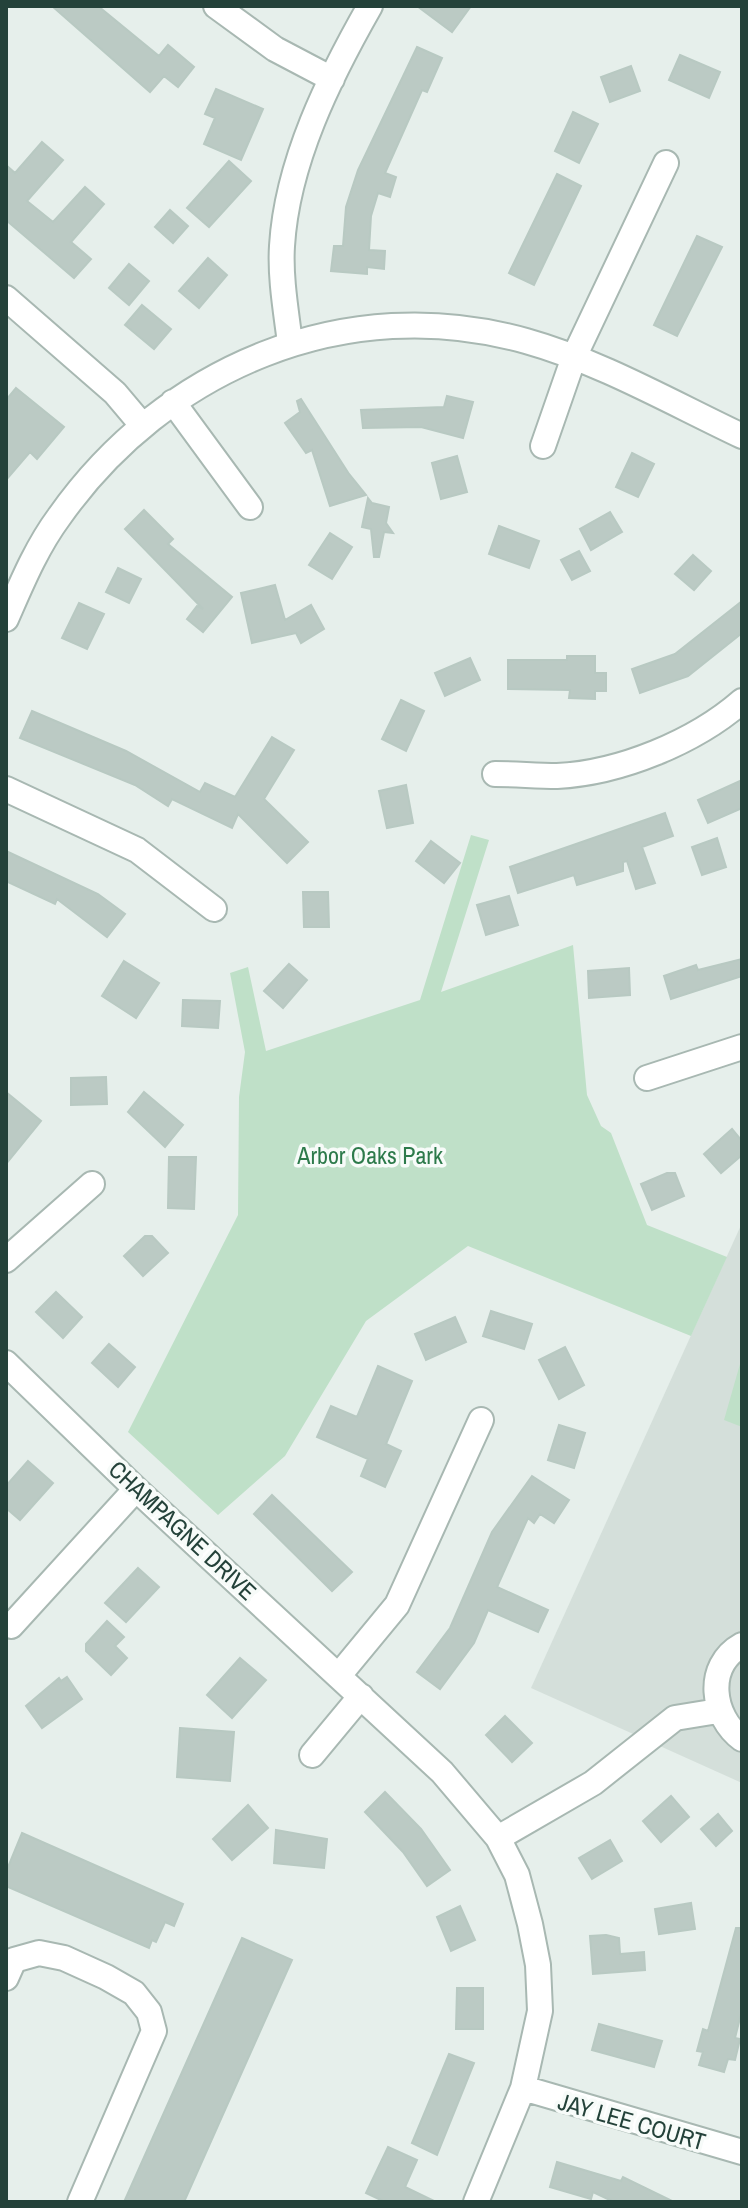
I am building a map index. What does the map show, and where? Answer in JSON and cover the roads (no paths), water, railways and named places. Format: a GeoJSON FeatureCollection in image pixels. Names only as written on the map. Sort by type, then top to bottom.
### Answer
{"type":"FeatureCollection","features":[{"type":"Feature","properties":{"kind":"street"},"geometry":{"type":"LineString","coordinates":[[216,6],[275,49],[332,79]]}},
{"type":"Feature","properties":{"kind":"street"},"geometry":{"type":"LineString","coordinates":[[290,343],[282,247],[290,189],[332,79],[370,6]]}},
{"type":"Feature","properties":{"kind":"street"},"geometry":{"type":"LineString","coordinates":[[543,446],[574,357],[666,163]]}},
{"type":"Feature","properties":{"kind":"street"},"geometry":{"type":"LineString","coordinates":[[6,298],[115,393],[142,425]]}},
{"type":"Feature","properties":{"kind":"street"},"geometry":{"type":"LineString","coordinates":[[6,619],[28,570],[57,519],[92,473],[142,425],[213,376],[290,343],[334,332],[433,328],[493,333],[574,357],[742,436]]}},
{"type":"Feature","properties":{"kind":"street"},"geometry":{"type":"LineString","coordinates":[[173,402],[250,507]]}},
{"type":"Feature","properties":{"kind":"street"},"geometry":{"type":"LineString","coordinates":[[495,774],[558,776],[640,758],[726,715],[742,701]]}},
{"type":"Feature","properties":{"kind":"street"},"geometry":{"type":"LineString","coordinates":[[6,789],[137,850],[170,872],[214,909]]}},
{"type":"Feature","properties":{"kind":"street"},"geometry":{"type":"LineString","coordinates":[[647,1078],[742,1047]]}},
{"type":"Feature","properties":{"kind":"street"},"geometry":{"type":"LineString","coordinates":[[6,1260],[92,1184]]}},
{"type":"Feature","properties":{"kind":"street","name":"CHAMPAGNE DRIVE"},"geometry":{"type":"LineString","coordinates":[[6,1363],[136,1489],[340,1674],[442,1772],[498,1838],[517,1875],[538,1965],[540,2011],[523,2088],[476,2202]]}},
{"type":"Feature","properties":{"kind":"street"},"geometry":{"type":"LineString","coordinates":[[340,1674],[397,1605],[481,1420]]}},
{"type":"Feature","properties":{"kind":"street"},"geometry":{"type":"LineString","coordinates":[[11,1626],[136,1489]]}},
{"type":"Feature","properties":{"kind":"street"},"geometry":{"type":"LineString","coordinates":[[742,1645],[721,1666],[715,1688],[718,1711],[730,1730],[742,1739]]}},
{"type":"Feature","properties":{"kind":"street"},"geometry":{"type":"LineString","coordinates":[[312,1755],[361,1696]]}},
{"type":"Feature","properties":{"kind":"street"},"geometry":{"type":"LineString","coordinates":[[498,1838],[593,1783],[675,1718],[718,1711]]}},
{"type":"Feature","properties":{"kind":"street"},"geometry":{"type":"LineString","coordinates":[[6,1978],[14,1960],[39,1953],[64,1958],[134,1993],[149,2012],[154,2031],[80,2202]]}},
{"type":"Feature","properties":{"kind":"street","name":"JAY LEE COURT"},"geometry":{"type":"LineString","coordinates":[[523,2088],[742,2152]]}},
{"type":"Feature","properties":{"kind":"park label","name":"Arbor Oaks Park"},"geometry":{"type":"Point","coordinates":[370,1155]}}]}
